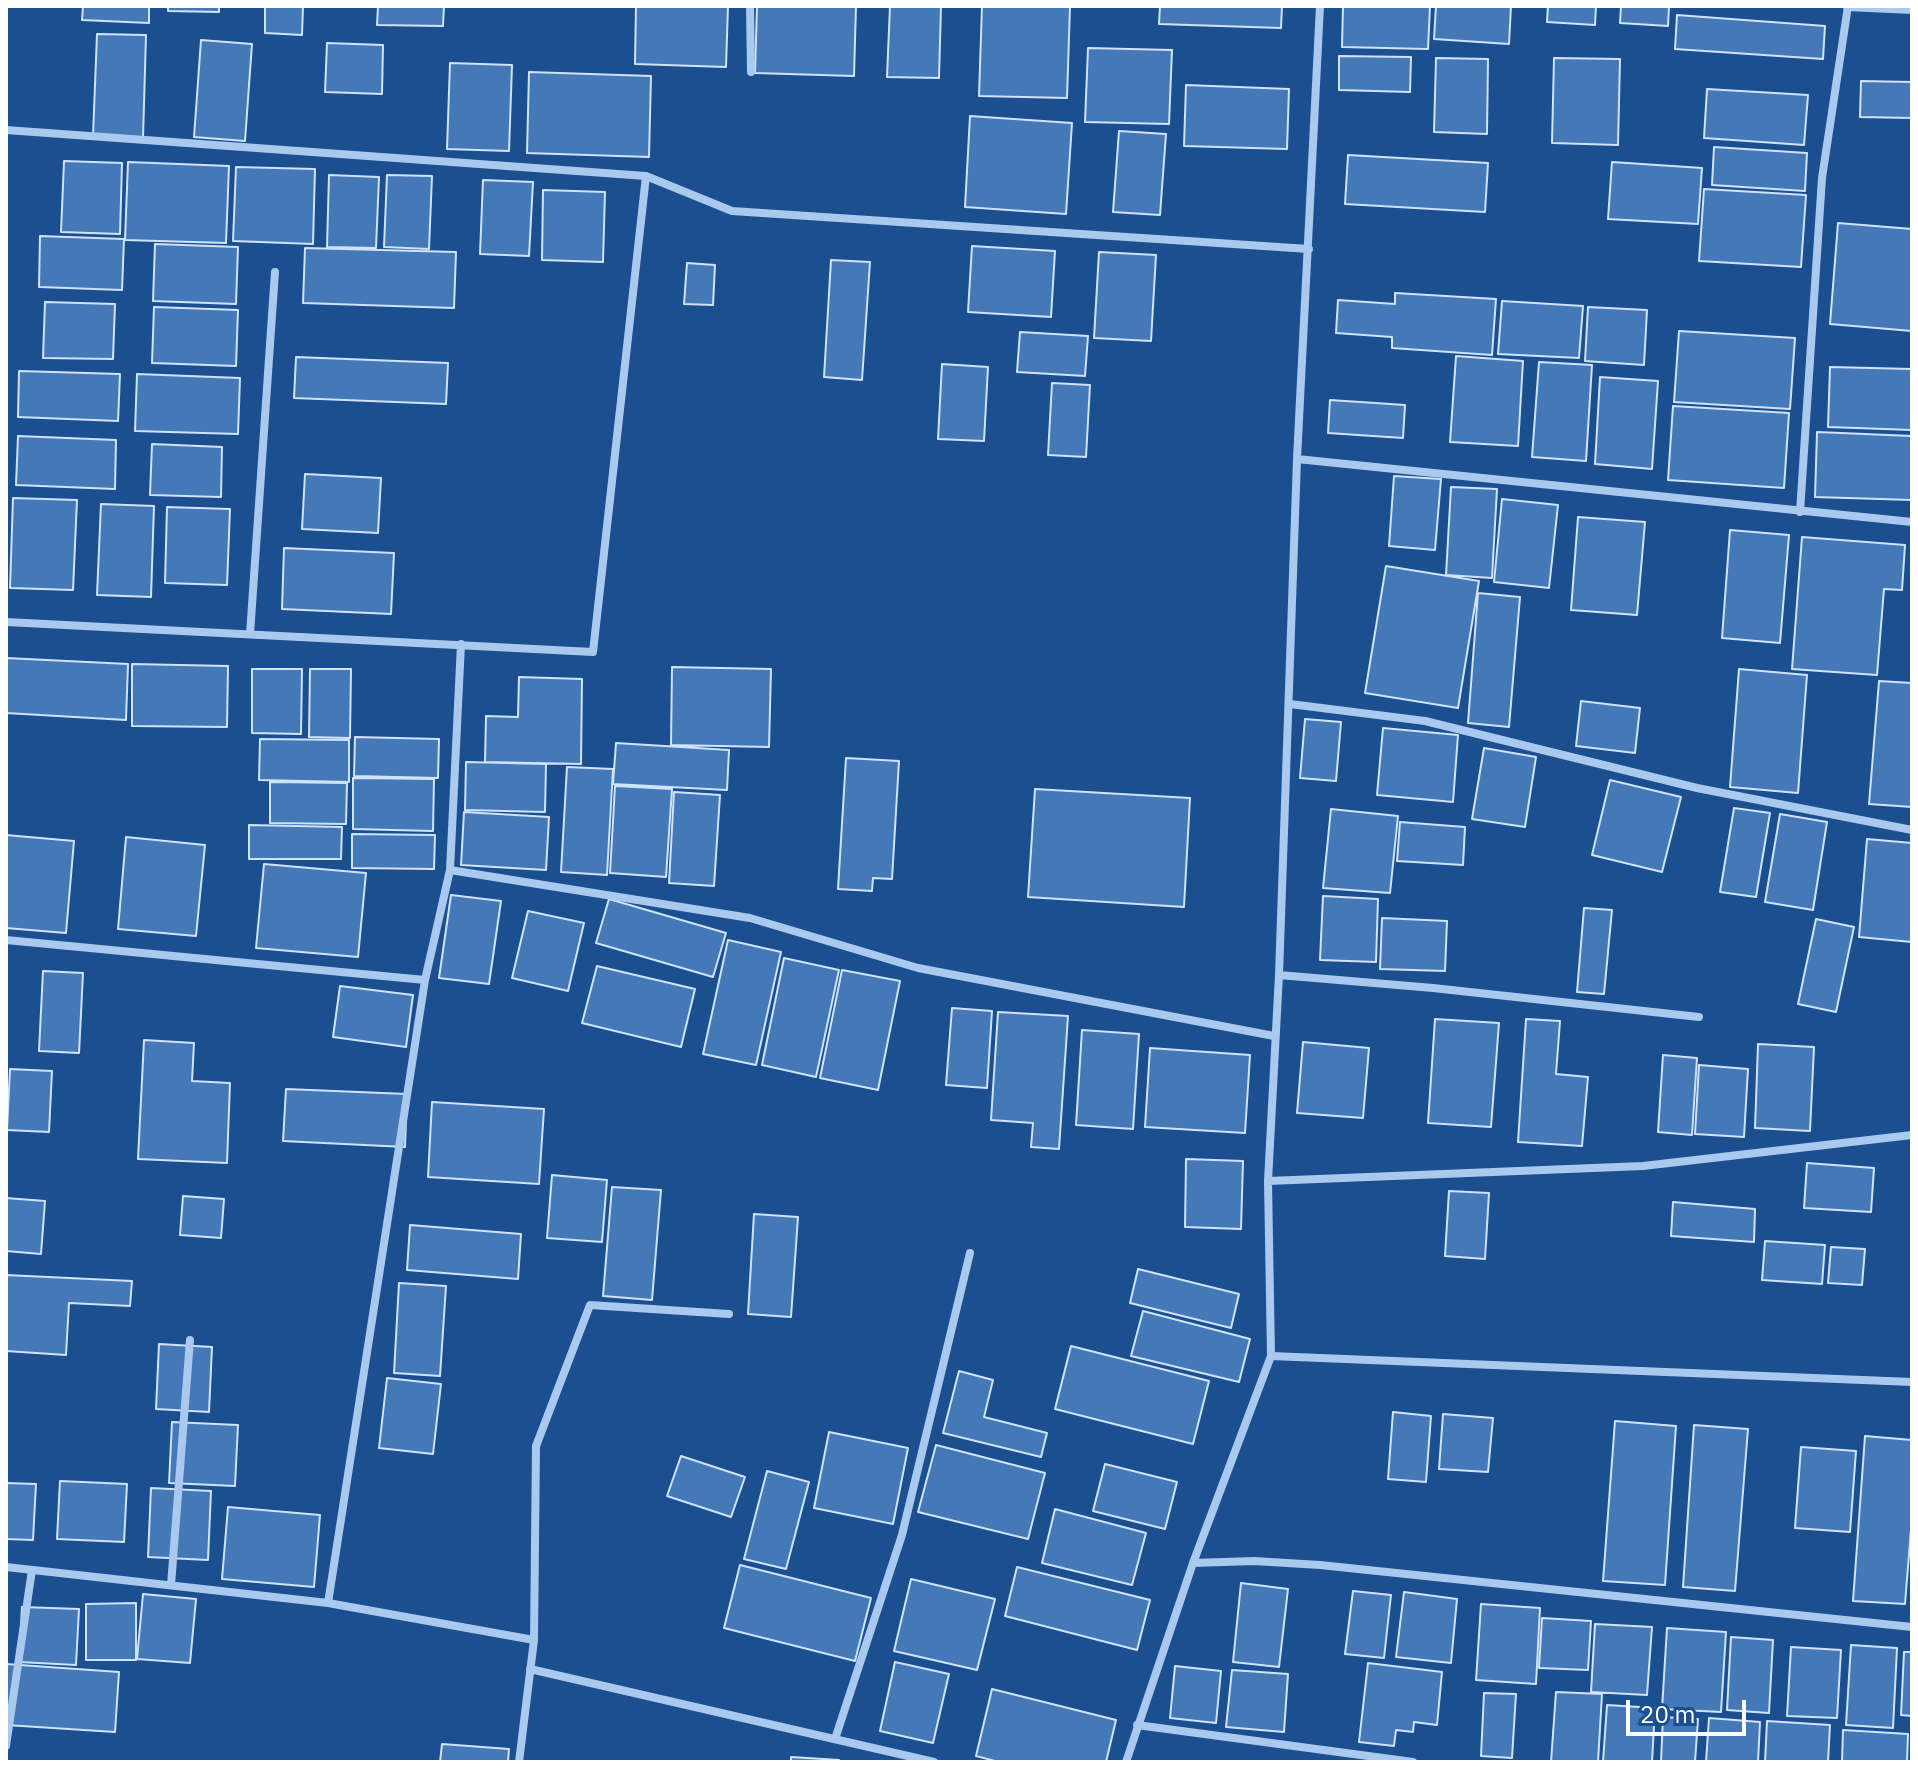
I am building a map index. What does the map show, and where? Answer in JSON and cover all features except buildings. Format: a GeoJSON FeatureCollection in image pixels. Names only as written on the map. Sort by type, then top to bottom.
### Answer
{"type":"FeatureCollection","features":[{"type":"Feature","properties":{"kind":"street"},"geometry":{"type":"LineString","coordinates":[[750,6],[751,72]]}},
{"type":"Feature","properties":{"kind":"street"},"geometry":{"type":"LineString","coordinates":[[1126,1762],[1193,1563],[1271,1356],[1268,1181],[1290,704],[1297,459],[1320,6]]}},
{"type":"Feature","properties":{"kind":"street"},"geometry":{"type":"LineString","coordinates":[[1800,512],[1822,178],[1848,7],[1912,10]]}},
{"type":"Feature","properties":{"kind":"street"},"geometry":{"type":"LineString","coordinates":[[6,130],[646,176],[732,211],[1309,249]]}},
{"type":"Feature","properties":{"kind":"street"},"geometry":{"type":"LineString","coordinates":[[6,622],[593,652],[646,176]]}},
{"type":"Feature","properties":{"kind":"street"},"geometry":{"type":"LineString","coordinates":[[250,634],[275,272]]}},
{"type":"Feature","properties":{"kind":"street"},"geometry":{"type":"LineString","coordinates":[[1297,459],[1912,522]]}},
{"type":"Feature","properties":{"kind":"street"},"geometry":{"type":"LineString","coordinates":[[328,1603],[425,980],[450,870],[461,644]]}},
{"type":"Feature","properties":{"kind":"street"},"geometry":{"type":"LineString","coordinates":[[1290,704],[1425,721],[1697,788],[1912,830]]}},
{"type":"Feature","properties":{"kind":"street"},"geometry":{"type":"LineString","coordinates":[[450,870],[750,918],[918,968],[1274,1036]]}},
{"type":"Feature","properties":{"kind":"street"},"geometry":{"type":"LineString","coordinates":[[6,940],[425,980]]}},
{"type":"Feature","properties":{"kind":"street"},"geometry":{"type":"LineString","coordinates":[[1279,975],[1699,1017]]}},
{"type":"Feature","properties":{"kind":"street"},"geometry":{"type":"LineString","coordinates":[[1268,1181],[1643,1166],[1912,1135]]}},
{"type":"Feature","properties":{"kind":"street"},"geometry":{"type":"LineString","coordinates":[[835,1739],[902,1535],[970,1253]]}},
{"type":"Feature","properties":{"kind":"street"},"geometry":{"type":"LineString","coordinates":[[519,1762],[534,1640],[536,1446],[590,1305],[729,1314]]}},
{"type":"Feature","properties":{"kind":"street"},"geometry":{"type":"LineString","coordinates":[[171,1585],[190,1340]]}},
{"type":"Feature","properties":{"kind":"street"},"geometry":{"type":"LineString","coordinates":[[1271,1356],[1912,1382]]}},
{"type":"Feature","properties":{"kind":"street"},"geometry":{"type":"LineString","coordinates":[[1193,1563],[1254,1561],[1320,1565],[1912,1627]]}},
{"type":"Feature","properties":{"kind":"street"},"geometry":{"type":"LineString","coordinates":[[6,1567],[328,1603],[534,1640]]}},
{"type":"Feature","properties":{"kind":"street"},"geometry":{"type":"LineString","coordinates":[[6,1746],[32,1570]]}},
{"type":"Feature","properties":{"kind":"street"},"geometry":{"type":"LineString","coordinates":[[530,1669],[934,1762]]}},
{"type":"Feature","properties":{"kind":"street"},"geometry":{"type":"LineString","coordinates":[[1137,1725],[1413,1762]]}}]}
